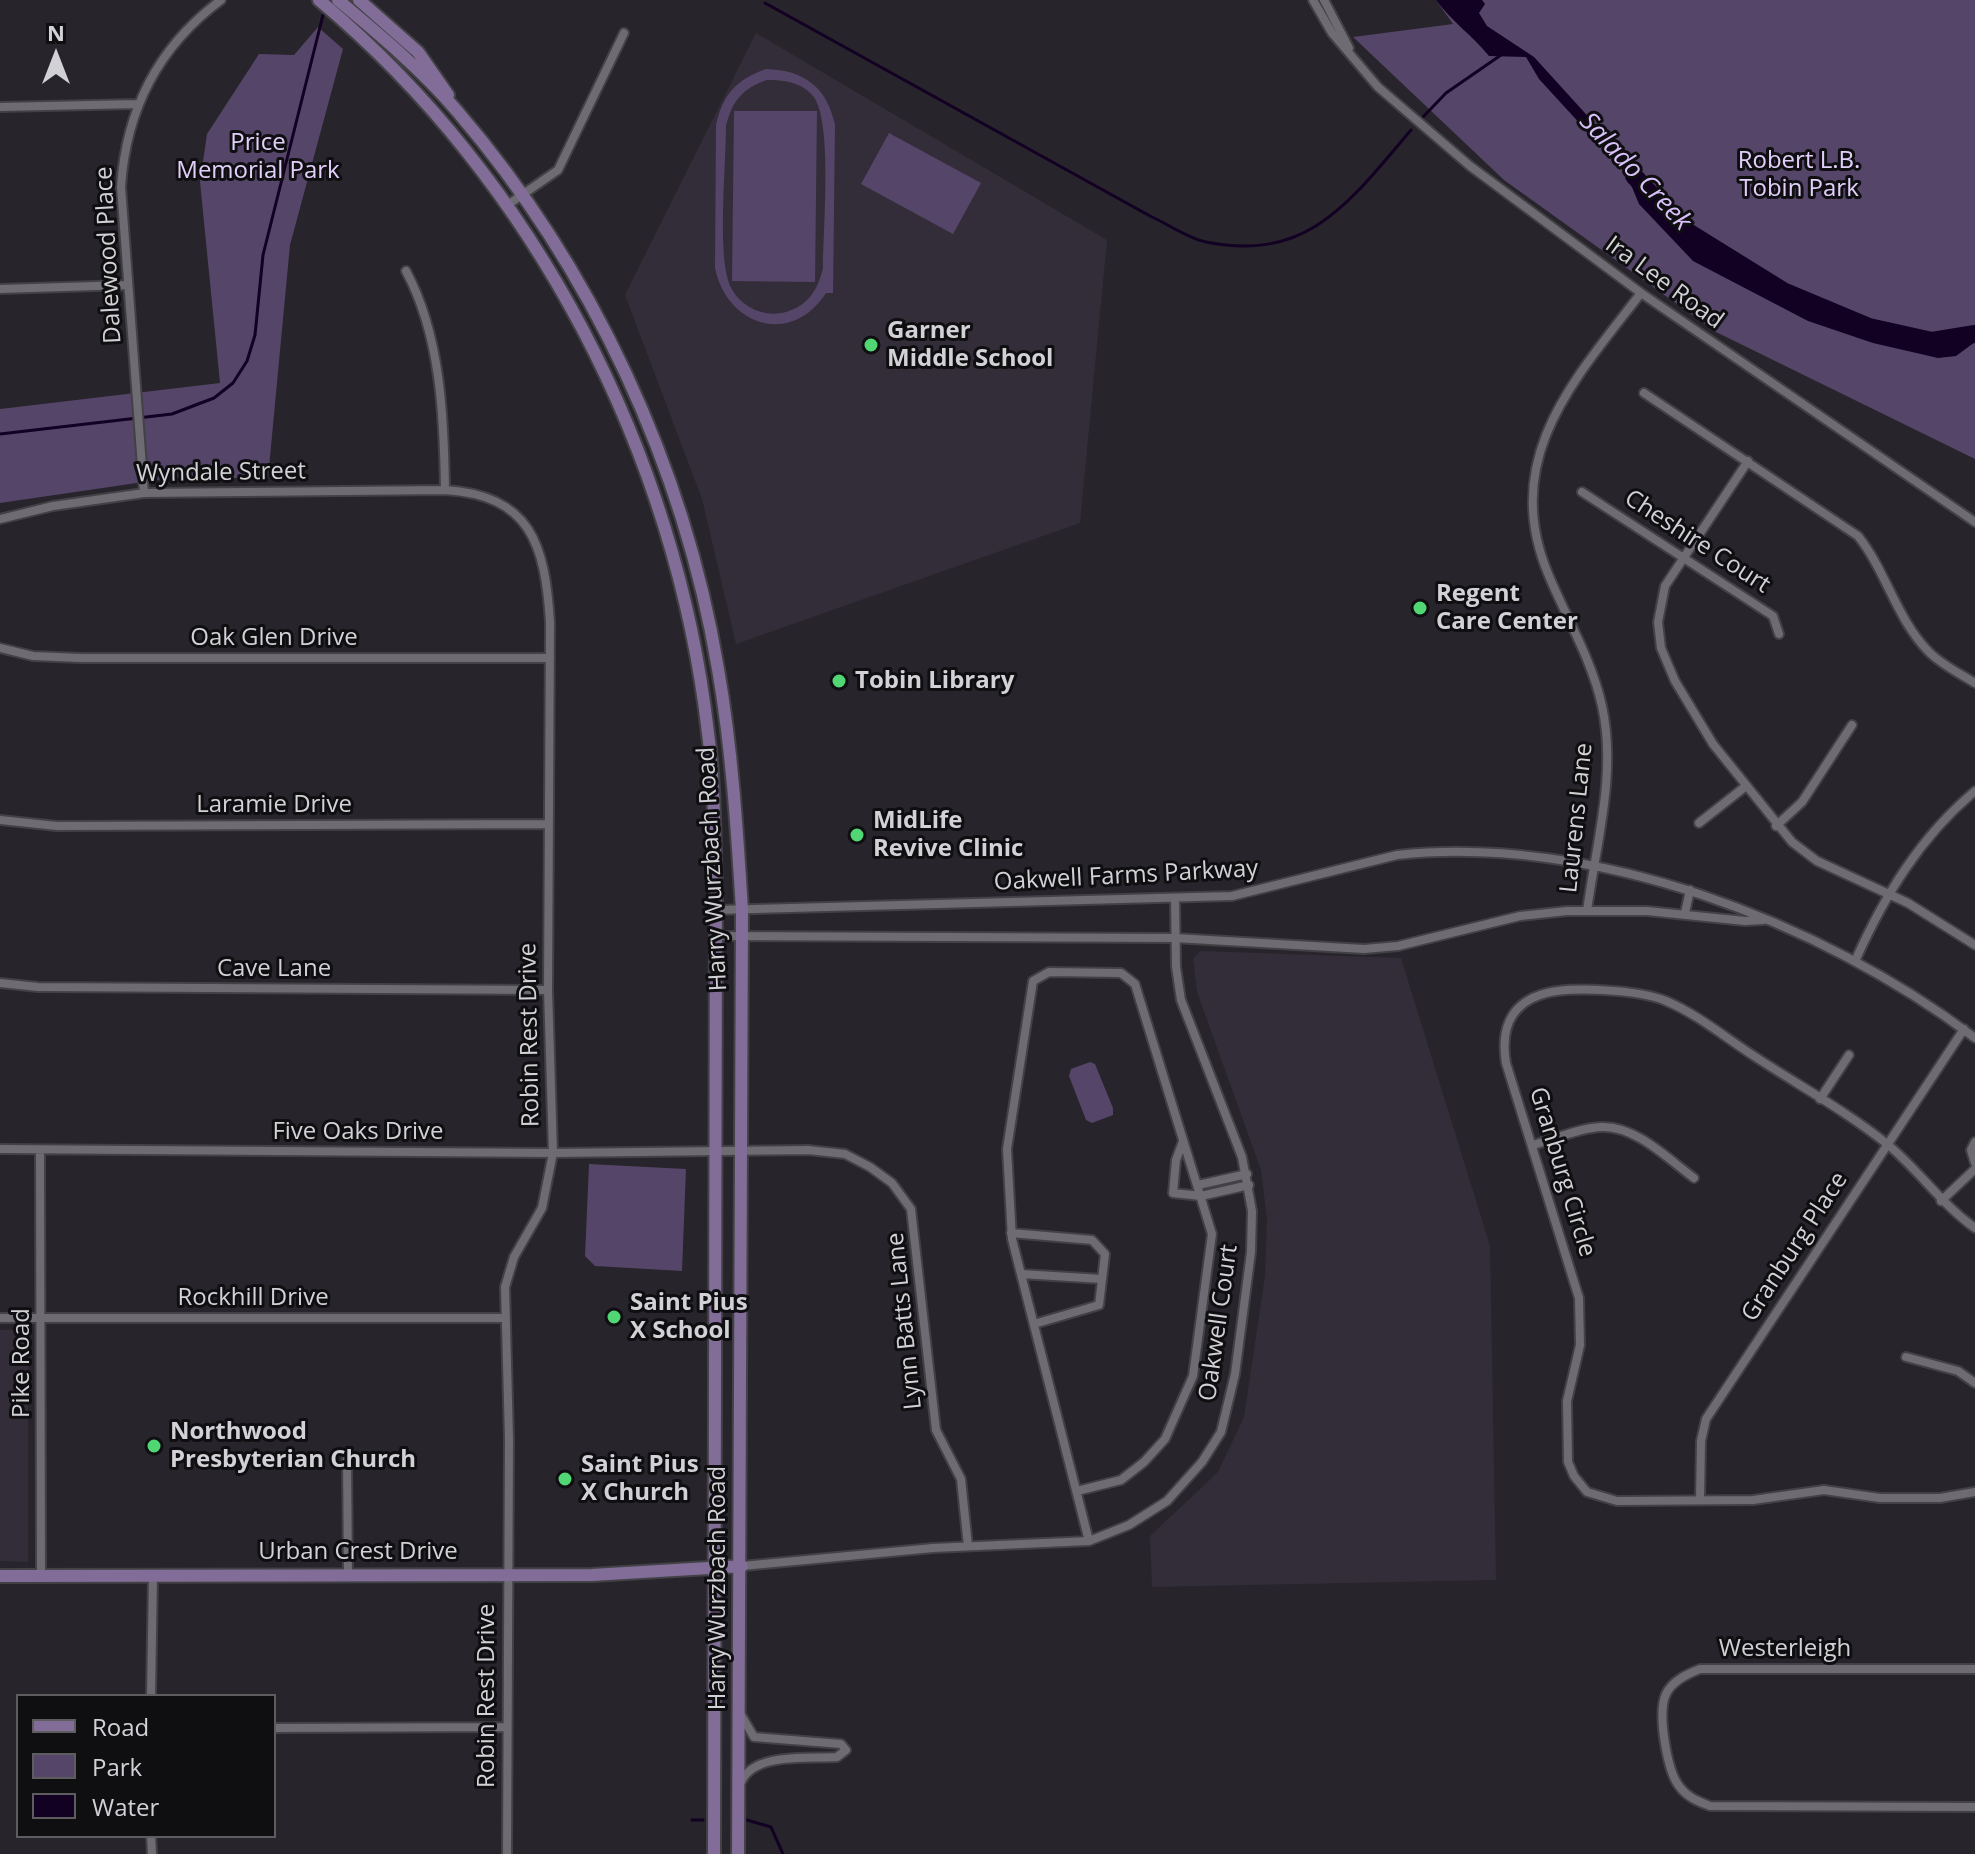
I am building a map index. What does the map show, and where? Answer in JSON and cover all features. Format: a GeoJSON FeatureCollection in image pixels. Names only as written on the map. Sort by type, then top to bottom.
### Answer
{"type":"FeatureCollection","features":[{"type":"Feature","properties":{"kind":"main road","name":"Harry Wurzbach Road"},"geometry":{"type":"LineString","coordinates":[[319,0],[401,78],[506,206],[560,289],[607,374],[666,527],[677,573],[708,731],[717,910],[714,1854]]}},
{"type":"Feature","properties":{"kind":"main road","name":"Harry Wurzbach Road"},"geometry":{"type":"LineString","coordinates":[[338,0],[393,46],[458,111],[524,196],[595,312],[670,478],[712,636],[731,766],[742,910],[742,1566],[738,1854]]}},
{"type":"Feature","properties":{"kind":"main road"},"geometry":{"type":"LineString","coordinates":[[359,0],[418,52],[438,76],[458,111]]}},
{"type":"Feature","properties":{"kind":"main road","name":"Urban Crest Drive"},"geometry":{"type":"LineString","coordinates":[[0,1576],[592,1575],[742,1566]]}},
{"type":"Feature","properties":{"kind":"street","name":"Dalewood Place"},"geometry":{"type":"LineString","coordinates":[[144,493],[121,187],[127,139],[137,104],[151,76],[196,19],[221,0]]}},
{"type":"Feature","properties":{"kind":"street","name":"Ira Lee Road"},"geometry":{"type":"LineString","coordinates":[[1313,0],[1332,33],[1378,87],[1411,118],[1641,293],[1975,522]]}},
{"type":"Feature","properties":{"kind":"street","name":"Ira Lee Road"},"geometry":{"type":"LineString","coordinates":[[1324,0],[1341,28],[1350,53]]}},
{"type":"Feature","properties":{"kind":"street"},"geometry":{"type":"LineString","coordinates":[[506,206],[558,170],[624,33]]}},
{"type":"Feature","properties":{"kind":"street"},"geometry":{"type":"LineString","coordinates":[[0,107],[137,104]]}},
{"type":"Feature","properties":{"kind":"street"},"geometry":{"type":"LineString","coordinates":[[406,271],[427,328],[437,379],[445,490]]}},
{"type":"Feature","properties":{"kind":"street"},"geometry":{"type":"LineString","coordinates":[[0,289],[128,285]]}},
{"type":"Feature","properties":{"kind":"street","name":"Laurens Lane"},"geometry":{"type":"LineString","coordinates":[[1587,911],[1607,772],[1603,708],[1588,662],[1547,573],[1534,515],[1533,487],[1546,431],[1560,402],[1641,293]]}},
{"type":"Feature","properties":{"kind":"street"},"geometry":{"type":"LineString","coordinates":[[607,374],[622,366]]}},
{"type":"Feature","properties":{"kind":"street"},"geometry":{"type":"LineString","coordinates":[[1644,393],[1858,536],[1870,551],[1915,635],[1944,664],[1974,681]]}},
{"type":"Feature","properties":{"kind":"street"},"geometry":{"type":"LineString","coordinates":[[1748,461],[1682,558],[1665,586],[1660,604],[1661,648],[1685,700],[1713,744],[1776,826],[1817,861],[1887,894],[1975,945]]}},
{"type":"Feature","properties":{"kind":"street","name":"Wyndale Street"},"geometry":{"type":"LineString","coordinates":[[0,519],[53,506],[144,493],[445,490]]}},
{"type":"Feature","properties":{"kind":"street","name":"Robin Rest Drive"},"geometry":{"type":"LineString","coordinates":[[445,490],[490,496],[512,509],[528,529],[538,552],[548,600],[548,990],[553,1153],[542,1208],[508,1271],[505,1318],[509,1439],[507,1854]]}},
{"type":"Feature","properties":{"kind":"street","name":"Cheshire Court"},"geometry":{"type":"LineString","coordinates":[[1582,492],[1773,616],[1779,634]]}},
{"type":"Feature","properties":{"kind":"street"},"geometry":{"type":"LineString","coordinates":[[677,573],[694,568]]}},
{"type":"Feature","properties":{"kind":"street","name":"Oak Glen Drive"},"geometry":{"type":"LineString","coordinates":[[0,648],[33,656],[81,658],[550,658]]}},
{"type":"Feature","properties":{"kind":"street"},"geometry":{"type":"LineString","coordinates":[[1776,826],[1802,802],[1852,725]]}},
{"type":"Feature","properties":{"kind":"street"},"geometry":{"type":"LineString","coordinates":[[708,731],[726,727]]}},
{"type":"Feature","properties":{"kind":"street"},"geometry":{"type":"LineString","coordinates":[[712,768],[731,766]]}},
{"type":"Feature","properties":{"kind":"street"},"geometry":{"type":"LineString","coordinates":[[1699,823],[1746,786]]}},
{"type":"Feature","properties":{"kind":"street"},"geometry":{"type":"LineString","coordinates":[[1856,959],[1887,894],[1943,818],[1975,791]]}},
{"type":"Feature","properties":{"kind":"street","name":"Laramie Drive"},"geometry":{"type":"LineString","coordinates":[[0,820],[57,826],[548,824]]}},
{"type":"Feature","properties":{"kind":"street","name":"Oakwell Farms Parkway"},"geometry":{"type":"LineString","coordinates":[[717,910],[1232,896],[1377,859],[1424,852],[1508,856],[1593,867],[1690,890],[1856,959],[1932,1005],[1975,1038]]}},
{"type":"Feature","properties":{"kind":"street"},"geometry":{"type":"LineString","coordinates":[[1685,913],[1690,890]]}},
{"type":"Feature","properties":{"kind":"street","name":"Oakwell Court"},"geometry":{"type":"LineString","coordinates":[[742,1566],[968,1546],[1065,1545],[1089,1541],[1129,1525],[1167,1501],[1188,1481],[1221,1432],[1235,1374],[1251,1252],[1249,1185],[1181,1000],[1175,898]]}},
{"type":"Feature","properties":{"kind":"street","name":"Oakwell Farms Parkway"},"geometry":{"type":"LineString","coordinates":[[717,936],[1175,938],[1364,949],[1398,946],[1520,916],[1587,911],[1685,913],[1745,921],[1764,920]]}},
{"type":"Feature","properties":{"kind":"street"},"geometry":{"type":"LineString","coordinates":[[1077,1491],[1121,1480],[1144,1462],[1165,1439],[1193,1376],[1212,1234],[1183,1143],[1172,1095],[1135,984],[1121,973],[1049,972],[1033,981],[1007,1149],[1011,1233],[1089,1541]]}},
{"type":"Feature","properties":{"kind":"street","name":"Cave Lane"},"geometry":{"type":"LineString","coordinates":[[0,983],[38,987],[548,990]]}},
{"type":"Feature","properties":{"kind":"street","name":"Granburg Circle"},"geometry":{"type":"LineString","coordinates":[[1975,1228],[1941,1201],[1887,1144],[1666,1001],[1593,991],[1546,992],[1530,998],[1514,1011],[1503,1042],[1579,1298],[1580,1345],[1567,1401],[1568,1462],[1574,1476],[1587,1492],[1601,1499],[1700,1500],[1768,1499],[1824,1490],[1895,1498],[1940,1498],[1975,1492]]}},
{"type":"Feature","properties":{"kind":"street","name":"Granburg Place"},"geometry":{"type":"LineString","coordinates":[[1700,1500],[1701,1441],[1706,1419],[1964,1029]]}},
{"type":"Feature","properties":{"kind":"street"},"geometry":{"type":"LineString","coordinates":[[1820,1099],[1849,1055]]}},
{"type":"Feature","properties":{"kind":"street"},"geometry":{"type":"LineString","coordinates":[[1533,1145],[1591,1129],[1618,1128],[1694,1178]]}},
{"type":"Feature","properties":{"kind":"street"},"geometry":{"type":"LineString","coordinates":[[1941,1201],[1975,1166],[1971,1150],[1975,1142]]}},
{"type":"Feature","properties":{"kind":"street"},"geometry":{"type":"LineString","coordinates":[[1183,1143],[1176,1160],[1173,1193],[1201,1196],[1249,1185]]}},
{"type":"Feature","properties":{"kind":"street","name":"Five Oaks Drive"},"geometry":{"type":"LineString","coordinates":[[0,1149],[553,1153],[715,1149]]}},
{"type":"Feature","properties":{"kind":"street","name":"Lynn Batts Lane"},"geometry":{"type":"LineString","coordinates":[[715,1149],[845,1154],[881,1174],[907,1200],[917,1240],[936,1430],[961,1479],[968,1546]]}},
{"type":"Feature","properties":{"kind":"street","name":"Pike Road"},"geometry":{"type":"LineString","coordinates":[[40,1150],[41,1576]]}},
{"type":"Feature","properties":{"kind":"street"},"geometry":{"type":"LineString","coordinates":[[1198,1185],[1247,1174]]}},
{"type":"Feature","properties":{"kind":"street"},"geometry":{"type":"LineString","coordinates":[[1011,1233],[1092,1240],[1105,1254],[1099,1305],[1034,1324]]}},
{"type":"Feature","properties":{"kind":"street"},"geometry":{"type":"LineString","coordinates":[[1021,1274],[1102,1279]]}},
{"type":"Feature","properties":{"kind":"street","name":"Rockhill Drive"},"geometry":{"type":"LineString","coordinates":[[0,1318],[505,1318]]}},
{"type":"Feature","properties":{"kind":"street"},"geometry":{"type":"LineString","coordinates":[[1906,1357],[1966,1374],[1975,1383]]}},
{"type":"Feature","properties":{"kind":"street"},"geometry":{"type":"LineString","coordinates":[[347,1459],[348,1574]]}},
{"type":"Feature","properties":{"kind":"street"},"geometry":{"type":"LineString","coordinates":[[151,1694],[153,1574]]}},
{"type":"Feature","properties":{"kind":"street","name":"Westerleigh"},"geometry":{"type":"LineString","coordinates":[[1975,1669],[1700,1669],[1676,1682],[1666,1694],[1663,1716],[1668,1758],[1676,1783],[1694,1800],[1710,1806],[1975,1807]]}},
{"type":"Feature","properties":{"kind":"street"},"geometry":{"type":"LineString","coordinates":[[738,1788],[746,1770],[758,1763],[837,1757],[846,1750],[841,1744],[754,1737],[747,1731],[740,1711]]}},
{"type":"Feature","properties":{"kind":"street"},"geometry":{"type":"LineString","coordinates":[[276,1728],[507,1727]]}},
{"type":"Feature","properties":{"kind":"street"},"geometry":{"type":"LineString","coordinates":[[796,1760],[797,1741]]}},
{"type":"Feature","properties":{"kind":"shaded area","name":"Garner Middle School"},"geometry":{"type":"Polygon","coordinates":[[[756,33],[1107,240],[1080,523],[736,644],[702,499],[625,295],[756,33]]]}},
{"type":"Feature","properties":{"kind":"shaded area"},"geometry":{"type":"Polygon","coordinates":[[[1201,951],[1401,958],[1490,1246],[1496,1580],[1152,1587],[1150,1536],[1218,1472],[1244,1417],[1265,1276],[1267,1219],[1261,1170],[1197,992],[1193,958],[1201,951]]]}},
{"type":"Feature","properties":{"kind":"shaded area"},"geometry":{"type":"Polygon","coordinates":[[[0,1330],[28,1330],[28,1562],[0,1561],[0,1330]]]}},
{"type":"Feature","properties":{"kind":"green space","name":"Robert L.B. Tobin Park"},"geometry":{"type":"Polygon","coordinates":[[[1436,0],[1975,0],[1975,459],[1716,332],[1504,180],[1353,37],[1453,24],[1436,0]]]}},
{"type":"Feature","properties":{"kind":"green space","name":"Price Memorial Park"},"geometry":{"type":"Polygon","coordinates":[[[318,27],[343,49],[290,245],[268,478],[171,478],[0,503],[0,409],[220,383],[200,182],[207,134],[259,54],[294,55],[318,27]]]}},
{"type":"Feature","properties":{"kind":"green space"},"geometry":{"type":"Polygon","coordinates":[[[766,69],[792,73],[812,83],[826,100],[835,125],[833,293],[826,293],[812,310],[796,320],[779,324],[746,316],[732,304],[715,268],[716,125],[732,90],[766,69]],[[767,80],[745,91],[728,117],[723,247],[728,280],[737,296],[751,308],[777,314],[806,301],[821,276],[825,151],[819,109],[813,96],[798,85],[767,80]]]}},
{"type":"Feature","properties":{"kind":"green space"},"geometry":{"type":"Polygon","coordinates":[[[734,111],[817,111],[815,282],[732,281],[734,111]]]}},
{"type":"Feature","properties":{"kind":"green space"},"geometry":{"type":"Polygon","coordinates":[[[889,133],[981,183],[953,234],[861,184],[889,133]]]}},
{"type":"Feature","properties":{"kind":"green space"},"geometry":{"type":"Polygon","coordinates":[[[1090,1062],[1095,1064],[1113,1108],[1113,1115],[1092,1123],[1086,1120],[1069,1076],[1071,1069],[1090,1062]]]}},
{"type":"Feature","properties":{"kind":"green space"},"geometry":{"type":"Polygon","coordinates":[[[589,1164],[686,1169],[682,1271],[595,1266],[585,1256],[589,1164]]]}},
{"type":"Feature","properties":{"kind":"water"},"geometry":{"type":"Polygon","coordinates":[[[1436,0],[1482,0],[1485,4],[1479,13],[1487,26],[1534,57],[1634,167],[1672,224],[1713,255],[1751,276],[1780,283],[1836,317],[1859,325],[1935,346],[1952,343],[1963,331],[1975,325],[1975,342],[1956,356],[1938,358],[1873,343],[1808,321],[1693,261],[1639,204],[1627,175],[1539,79],[1526,57],[1489,56],[1436,0]]]}},
{"type":"Feature","properties":{"kind":"waterway"},"geometry":{"type":"LineString","coordinates":[[765,3],[1150,216],[1206,242],[1242,246],[1273,243],[1300,234],[1325,220],[1347,202],[1411,130]]}},
{"type":"Feature","properties":{"kind":"waterway"},"geometry":{"type":"LineString","coordinates":[[0,434],[172,414],[214,398],[233,383],[247,361],[255,335],[263,255],[323,15]]}},
{"type":"Feature","properties":{"kind":"waterway"},"geometry":{"type":"LineString","coordinates":[[1423,117],[1446,93],[1501,55]]}},
{"type":"Feature","properties":{"kind":"waterway","name":"Salado Creek"},"geometry":{"type":"LineString","coordinates":[[1634,176],[1683,229],[1783,291],[1869,327],[1932,341],[1975,334]]}},
{"type":"Feature","properties":{"kind":"waterway"},"geometry":{"type":"LineString","coordinates":[[692,1820],[703,1820]]}},
{"type":"Feature","properties":{"kind":"waterway"},"geometry":{"type":"LineString","coordinates":[[747,1820],[771,1827],[783,1854]]}},
{"type":"Feature","properties":{"kind":"place","name":"Garner Middle School"},"geometry":{"type":"Point","coordinates":[871,345]}},
{"type":"Feature","properties":{"kind":"place","name":"Regent Care Center"},"geometry":{"type":"Point","coordinates":[1420,608]}},
{"type":"Feature","properties":{"kind":"place","name":"Tobin Library"},"geometry":{"type":"Point","coordinates":[839,681]}},
{"type":"Feature","properties":{"kind":"place","name":"MidLife Revive Clinic"},"geometry":{"type":"Point","coordinates":[857,835]}},
{"type":"Feature","properties":{"kind":"place","name":"Saint Pius X School"},"geometry":{"type":"Point","coordinates":[614,1317]}},
{"type":"Feature","properties":{"kind":"place","name":"Northwood Presbyterian Church"},"geometry":{"type":"Point","coordinates":[154,1446]}},
{"type":"Feature","properties":{"kind":"place","name":"Saint Pius X Church"},"geometry":{"type":"Point","coordinates":[565,1479]}}]}
